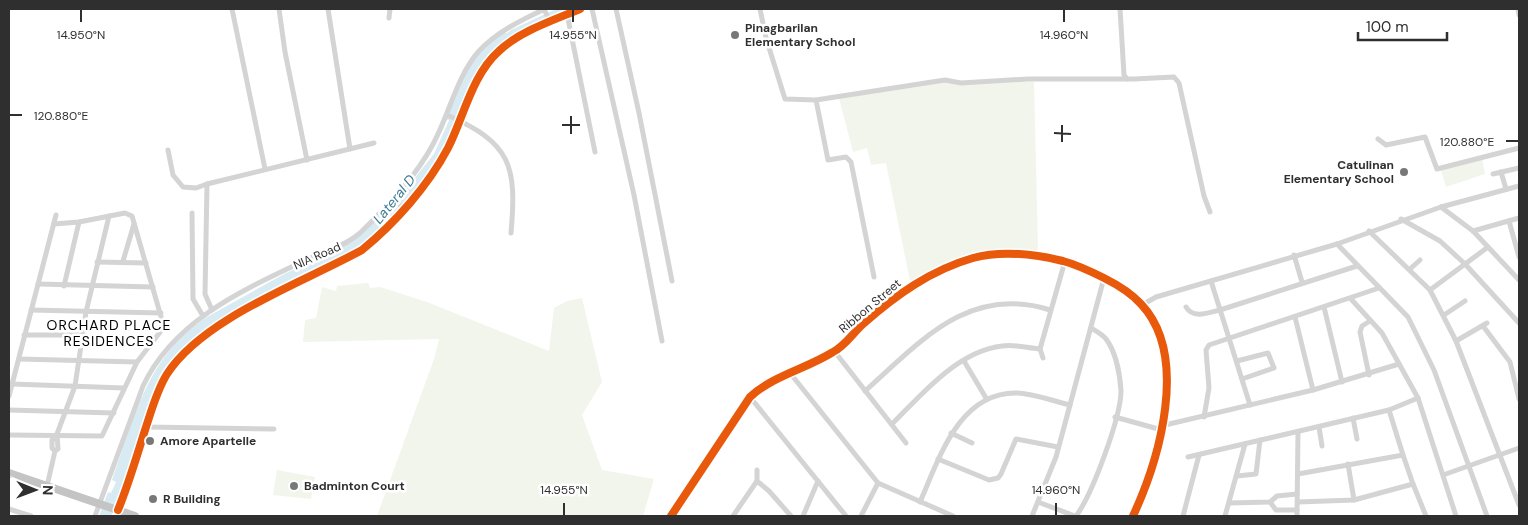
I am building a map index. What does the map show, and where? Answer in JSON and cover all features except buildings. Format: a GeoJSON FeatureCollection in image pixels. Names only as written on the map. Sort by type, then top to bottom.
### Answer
{"type":"FeatureCollection","features":[{"type":"Feature","properties":{"kind":"highway"},"geometry":{"type":"LineString","coordinates":[[9,473],[135,516]]}},
{"type":"Feature","properties":{"kind":"street"},"geometry":{"type":"LineString","coordinates":[[232,9],[266,170]]}},
{"type":"Feature","properties":{"kind":"street"},"geometry":{"type":"LineString","coordinates":[[279,9],[285,52],[307,160]]}},
{"type":"Feature","properties":{"kind":"street"},"geometry":{"type":"LineString","coordinates":[[328,9],[350,149]]}},
{"type":"Feature","properties":{"kind":"street"},"geometry":{"type":"LineString","coordinates":[[389,18],[390,9]]}},
{"type":"Feature","properties":{"kind":"street"},"geometry":{"type":"LineString","coordinates":[[117,510],[167,374],[184,351],[197,340],[291,285],[362,250],[403,208],[440,161],[480,75],[492,57],[508,44],[549,21],[580,9]]}},
{"type":"Feature","properties":{"kind":"street"},"geometry":{"type":"LineString","coordinates":[[592,9],[634,195],[662,341]]}},
{"type":"Feature","properties":{"kind":"street"},"geometry":{"type":"LineString","coordinates":[[616,9],[639,113],[672,281]]}},
{"type":"Feature","properties":{"kind":"street"},"geometry":{"type":"LineString","coordinates":[[760,9],[782,95],[785,99],[816,100],[945,80],[961,83],[1028,79],[1174,77],[1179,83],[1204,196],[1210,212]]}},
{"type":"Feature","properties":{"kind":"street"},"geometry":{"type":"LineString","coordinates":[[1120,9],[1123,67],[1127,78]]}},
{"type":"Feature","properties":{"kind":"street"},"geometry":{"type":"LineString","coordinates":[[1518,9],[1519,14]]}},
{"type":"Feature","properties":{"kind":"street"},"geometry":{"type":"LineString","coordinates":[[544,10],[549,21]]}},
{"type":"Feature","properties":{"kind":"street","name":"NIA Road"},"geometry":{"type":"LineString","coordinates":[[95,516],[150,371],[168,345],[212,310],[287,269],[351,240],[394,199],[429,152],[449,116],[468,67],[478,52],[494,37],[544,10]]}},
{"type":"Feature","properties":{"kind":"street"},"geometry":{"type":"LineString","coordinates":[[567,14],[595,152]]}},
{"type":"Feature","properties":{"kind":"street"},"geometry":{"type":"LineString","coordinates":[[816,100],[828,160],[846,157],[850,162],[874,276]]}},
{"type":"Feature","properties":{"kind":"street"},"geometry":{"type":"LineString","coordinates":[[449,116],[481,132],[503,152],[508,164],[512,187],[510,233]]}},
{"type":"Feature","properties":{"kind":"street"},"geometry":{"type":"LineString","coordinates":[[1378,139],[1386,145],[1425,137],[1437,170],[1519,148]]}},
{"type":"Feature","properties":{"kind":"street"},"geometry":{"type":"LineString","coordinates":[[168,150],[173,175],[183,188],[196,188],[374,143]]}},
{"type":"Feature","properties":{"kind":"street"},"geometry":{"type":"LineString","coordinates":[[1493,174],[1519,168]]}},
{"type":"Feature","properties":{"kind":"street"},"geometry":{"type":"LineString","coordinates":[[1502,172],[1506,189]]}},
{"type":"Feature","properties":{"kind":"street"},"geometry":{"type":"LineString","coordinates":[[208,184],[205,294],[212,310]]}},
{"type":"Feature","properties":{"kind":"street"},"geometry":{"type":"LineString","coordinates":[[1142,305],[1156,297],[1294,255],[1337,244],[1401,219],[1441,206],[1519,186]]}},
{"type":"Feature","properties":{"kind":"street"},"geometry":{"type":"LineString","coordinates":[[394,199],[403,208]]}},
{"type":"Feature","properties":{"kind":"street"},"geometry":{"type":"LineString","coordinates":[[1441,206],[1473,231],[1519,280]]}},
{"type":"Feature","properties":{"kind":"street"},"geometry":{"type":"LineString","coordinates":[[192,213],[193,299],[203,316]]}},
{"type":"Feature","properties":{"kind":"street"},"geometry":{"type":"LineString","coordinates":[[9,435],[102,436],[137,362],[164,326],[132,216],[128,214],[54,224]]}},
{"type":"Feature","properties":{"kind":"street"},"geometry":{"type":"LineString","coordinates":[[9,396],[56,215]]}},
{"type":"Feature","properties":{"kind":"street"},"geometry":{"type":"LineString","coordinates":[[46,486],[55,451],[59,445],[57,436],[75,386],[86,312],[109,216]]}},
{"type":"Feature","properties":{"kind":"street"},"geometry":{"type":"LineString","coordinates":[[1473,231],[1519,218]]}},
{"type":"Feature","properties":{"kind":"street"},"geometry":{"type":"LineString","coordinates":[[1401,219],[1440,241],[1465,264],[1519,323]]}},
{"type":"Feature","properties":{"kind":"street"},"geometry":{"type":"LineString","coordinates":[[1509,221],[1519,256]]}},
{"type":"Feature","properties":{"kind":"street"},"geometry":{"type":"LineString","coordinates":[[64,286],[80,222]]}},
{"type":"Feature","properties":{"kind":"street"},"geometry":{"type":"LineString","coordinates":[[123,262],[134,224]]}},
{"type":"Feature","properties":{"kind":"street"},"geometry":{"type":"LineString","coordinates":[[1369,231],[1430,290],[1444,315],[1456,341],[1519,505]]}},
{"type":"Feature","properties":{"kind":"street"},"geometry":{"type":"LineString","coordinates":[[1337,244],[1408,317],[1434,370],[1487,516]]}},
{"type":"Feature","properties":{"kind":"street"},"geometry":{"type":"LineString","coordinates":[[1430,290],[1488,247]]}},
{"type":"Feature","properties":{"kind":"street","name":"Ribbon Street"},"geometry":{"type":"LineString","coordinates":[[672,516],[750,397],[762,386],[835,352],[903,290],[973,258],[994,254],[1021,254],[1081,265],[1117,284],[1142,305],[1160,334],[1166,370],[1163,428],[1145,491],[1133,516]]}},
{"type":"Feature","properties":{"kind":"street"},"geometry":{"type":"LineString","coordinates":[[1294,255],[1302,282]]}},
{"type":"Feature","properties":{"kind":"street"},"geometry":{"type":"LineString","coordinates":[[1410,269],[1420,260]]}},
{"type":"Feature","properties":{"kind":"street"},"geometry":{"type":"LineString","coordinates":[[1043,358],[1040,349],[1065,261]]}},
{"type":"Feature","properties":{"kind":"street"},"geometry":{"type":"LineString","coordinates":[[97,262],[146,263]]}},
{"type":"Feature","properties":{"kind":"street"},"geometry":{"type":"LineString","coordinates":[[1186,307],[1188,312],[1197,315],[1220,310],[1302,282],[1357,266]]}},
{"type":"Feature","properties":{"kind":"street"},"geometry":{"type":"LineString","coordinates":[[1515,275],[1519,269]]}},
{"type":"Feature","properties":{"kind":"street"},"geometry":{"type":"LineString","coordinates":[[1032,516],[1058,447],[1104,278]]}},
{"type":"Feature","properties":{"kind":"street"},"geometry":{"type":"LineString","coordinates":[[1211,281],[1250,405]]}},
{"type":"Feature","properties":{"kind":"street"},"geometry":{"type":"LineString","coordinates":[[38,284],[153,287]]}},
{"type":"Feature","properties":{"kind":"street"},"geometry":{"type":"LineString","coordinates":[[1204,416],[1210,388],[1207,347],[1228,338],[1379,288]]}},
{"type":"Feature","properties":{"kind":"street"},"geometry":{"type":"LineString","coordinates":[[1351,298],[1382,333],[1418,398],[1456,516]]}},
{"type":"Feature","properties":{"kind":"street"},"geometry":{"type":"LineString","coordinates":[[1444,315],[1465,301]]}},
{"type":"Feature","properties":{"kind":"street"},"geometry":{"type":"LineString","coordinates":[[865,391],[918,343],[944,323],[971,310],[1000,302],[1032,304],[1050,310]]}},
{"type":"Feature","properties":{"kind":"street"},"geometry":{"type":"LineString","coordinates":[[1324,307],[1342,382]]}},
{"type":"Feature","properties":{"kind":"street"},"geometry":{"type":"LineString","coordinates":[[31,310],[161,313]]}},
{"type":"Feature","properties":{"kind":"street"},"geometry":{"type":"LineString","coordinates":[[1295,316],[1313,390]]}},
{"type":"Feature","properties":{"kind":"street"},"geometry":{"type":"LineString","coordinates":[[1369,375],[1360,332],[1362,326],[1370,321]]}},
{"type":"Feature","properties":{"kind":"street"},"geometry":{"type":"LineString","coordinates":[[1456,341],[1485,325],[1510,362],[1519,399]]}},
{"type":"Feature","properties":{"kind":"street"},"geometry":{"type":"LineString","coordinates":[[1038,502],[1075,516],[1083,507],[1098,475],[1121,392],[1115,357],[1106,339],[1091,328]]}},
{"type":"Feature","properties":{"kind":"street"},"geometry":{"type":"LineString","coordinates":[[24,335],[83,335]]}},
{"type":"Feature","properties":{"kind":"street"},"geometry":{"type":"LineString","coordinates":[[893,423],[929,388],[964,361],[999,346],[1040,349]]}},
{"type":"Feature","properties":{"kind":"street"},"geometry":{"type":"LineString","coordinates":[[835,352],[893,423],[906,443]]}},
{"type":"Feature","properties":{"kind":"street"},"geometry":{"type":"LineString","coordinates":[[1237,361],[1268,353],[1274,368],[1242,379]]}},
{"type":"Feature","properties":{"kind":"street"},"geometry":{"type":"LineString","coordinates":[[19,359],[137,362]]}},
{"type":"Feature","properties":{"kind":"street"},"geometry":{"type":"LineString","coordinates":[[964,361],[986,398]]}},
{"type":"Feature","properties":{"kind":"street"},"geometry":{"type":"LineString","coordinates":[[1115,417],[1163,428],[1369,375],[1399,364]]}},
{"type":"Feature","properties":{"kind":"street"},"geometry":{"type":"LineString","coordinates":[[790,373],[878,483],[953,516]]}},
{"type":"Feature","properties":{"kind":"street"},"geometry":{"type":"LineString","coordinates":[[12,384],[124,388]]}},
{"type":"Feature","properties":{"kind":"street"},"geometry":{"type":"LineString","coordinates":[[920,502],[951,433],[986,398],[1018,393],[1070,405]]}},
{"type":"Feature","properties":{"kind":"street"},"geometry":{"type":"LineString","coordinates":[[750,397],[846,516]]}},
{"type":"Feature","properties":{"kind":"street"},"geometry":{"type":"LineString","coordinates":[[1188,457],[1389,410],[1418,398]]}},
{"type":"Feature","properties":{"kind":"street"},"geometry":{"type":"LineString","coordinates":[[9,410],[65,410],[114,413]]}},
{"type":"Feature","properties":{"kind":"street"},"geometry":{"type":"LineString","coordinates":[[1389,410],[1413,484],[1426,516]]}},
{"type":"Feature","properties":{"kind":"street"},"geometry":{"type":"LineString","coordinates":[[1353,418],[1357,439]]}},
{"type":"Feature","properties":{"kind":"street"},"geometry":{"type":"LineString","coordinates":[[146,427],[274,429]]}},
{"type":"Feature","properties":{"kind":"street"},"geometry":{"type":"LineString","coordinates":[[1319,427],[1322,446]]}},
{"type":"Feature","properties":{"kind":"street"},"geometry":{"type":"LineString","coordinates":[[1270,502],[1276,510],[1297,513],[1298,432]]}},
{"type":"Feature","properties":{"kind":"street"},"geometry":{"type":"LineString","coordinates":[[951,433],[972,443]]}},
{"type":"Feature","properties":{"kind":"street"},"geometry":{"type":"LineString","coordinates":[[938,459],[989,480],[995,479],[1001,474],[1016,440],[1014,433]]}},
{"type":"Feature","properties":{"kind":"street"},"geometry":{"type":"LineString","coordinates":[[1016,440],[1058,447]]}},
{"type":"Feature","properties":{"kind":"street"},"geometry":{"type":"LineString","coordinates":[[1236,476],[1256,474],[1260,440]]}},
{"type":"Feature","properties":{"kind":"street"},"geometry":{"type":"LineString","coordinates":[[1225,516],[1245,444]]}},
{"type":"Feature","properties":{"kind":"street"},"geometry":{"type":"LineString","coordinates":[[1443,475],[1519,448]]}},
{"type":"Feature","properties":{"kind":"street"},"geometry":{"type":"LineString","coordinates":[[1183,516],[1199,455]]}},
{"type":"Feature","properties":{"kind":"street"},"geometry":{"type":"LineString","coordinates":[[1298,474],[1403,455]]}},
{"type":"Feature","properties":{"kind":"street"},"geometry":{"type":"LineString","coordinates":[[1348,464],[1354,500]]}},
{"type":"Feature","properties":{"kind":"street"},"geometry":{"type":"LineString","coordinates":[[732,516],[757,481],[757,470]]}},
{"type":"Feature","properties":{"kind":"street"},"geometry":{"type":"LineString","coordinates":[[995,479],[998,486]]}},
{"type":"Feature","properties":{"kind":"street"},"geometry":{"type":"LineString","coordinates":[[757,481],[769,491],[791,516]]}},
{"type":"Feature","properties":{"kind":"street"},"geometry":{"type":"LineString","coordinates":[[803,516],[818,481]]}},
{"type":"Feature","properties":{"kind":"street"},"geometry":{"type":"LineString","coordinates":[[861,516],[878,483]]}},
{"type":"Feature","properties":{"kind":"street"},"geometry":{"type":"LineString","coordinates":[[1298,502],[1354,500],[1413,484]]}},
{"type":"Feature","properties":{"kind":"street"},"geometry":{"type":"LineString","coordinates":[[1229,503],[1270,502],[1277,496],[1297,494]]}},
{"type":"Feature","properties":{"kind":"street"},"geometry":{"type":"LineString","coordinates":[[9,509],[31,516]]}},
{"type":"Feature","properties":{"kind":"shaded area","name":"Lateral D"},"geometry":{"type":"Polygon","coordinates":[[[556,9],[573,10],[506,42],[492,53],[477,75],[436,162],[406,203],[372,239],[345,257],[220,323],[182,349],[165,373],[153,396],[120,497],[111,516],[99,516],[108,492],[111,493],[116,482],[112,480],[136,411],[157,368],[170,349],[187,332],[207,317],[286,273],[343,247],[359,236],[399,197],[434,154],[472,69],[483,52],[511,30],[556,9]]]}},
{"type":"Feature","properties":{"kind":"shaded area"},"geometry":{"type":"Polygon","coordinates":[[[951,81],[1034,82],[1038,250],[994,250],[971,253],[910,281],[886,163],[871,165],[867,148],[853,152],[839,98],[951,81]]]}},
{"type":"Feature","properties":{"kind":"shaded area"},"geometry":{"type":"Polygon","coordinates":[[[1482,158],[1485,174],[1446,187],[1441,170],[1482,158]]]}},
{"type":"Feature","properties":{"kind":"shaded area"},"geometry":{"type":"Polygon","coordinates":[[[368,283],[370,288],[380,287],[427,302],[549,351],[554,308],[567,301],[582,298],[602,382],[582,415],[602,470],[654,479],[643,516],[377,516],[434,359],[439,339],[303,342],[305,320],[316,318],[322,287],[336,291],[337,286],[368,283]]]}},
{"type":"Feature","properties":{"kind":"shaded area","name":"Badminton Court"},"geometry":{"type":"Polygon","coordinates":[[[277,470],[315,477],[311,499],[273,495],[277,470]]]}},
{"type":"Feature","properties":{"kind":"waterway","name":"Lateral D"},"geometry":{"type":"LineString","coordinates":[[448,117],[463,82],[476,61],[493,43],[505,36]]}},
{"type":"Feature","properties":{"kind":"cycle path"},"geometry":{"type":"LineString","coordinates":[[118,510],[163,380],[183,354],[204,336],[256,303],[362,250],[398,216],[431,176],[454,136],[475,84],[499,51],[507,44],[538,27],[580,9]]}},
{"type":"Feature","properties":{"kind":"cycle path"},"geometry":{"type":"LineString","coordinates":[[671,516],[750,397],[759,389],[823,358],[837,349],[888,303],[928,277],[958,263],[995,254],[1029,255],[1074,264],[1119,286],[1133,296],[1156,326],[1164,351],[1167,379],[1165,409],[1152,467],[1133,516]]}},
{"type":"Feature","properties":{"kind":"place","name":"Pinagbarilan Elementary School"},"geometry":{"type":"Point","coordinates":[735,35]}},
{"type":"Feature","properties":{"kind":"place","name":"Catulinan Elementary School"},"geometry":{"type":"Point","coordinates":[1404,172]}},
{"type":"Feature","properties":{"kind":"place","name":"Amore Apartelle"},"geometry":{"type":"Point","coordinates":[150,441]}},
{"type":"Feature","properties":{"kind":"place","name":"Badminton Court"},"geometry":{"type":"Point","coordinates":[294,486]}},
{"type":"Feature","properties":{"kind":"place","name":"R Building"},"geometry":{"type":"Point","coordinates":[153,499]}},
{"type":"Feature","properties":{"kind":"district","name":"ORCHARD PLACE RESIDENCES"},"geometry":{"type":"Point","coordinates":[109,334]}}]}
